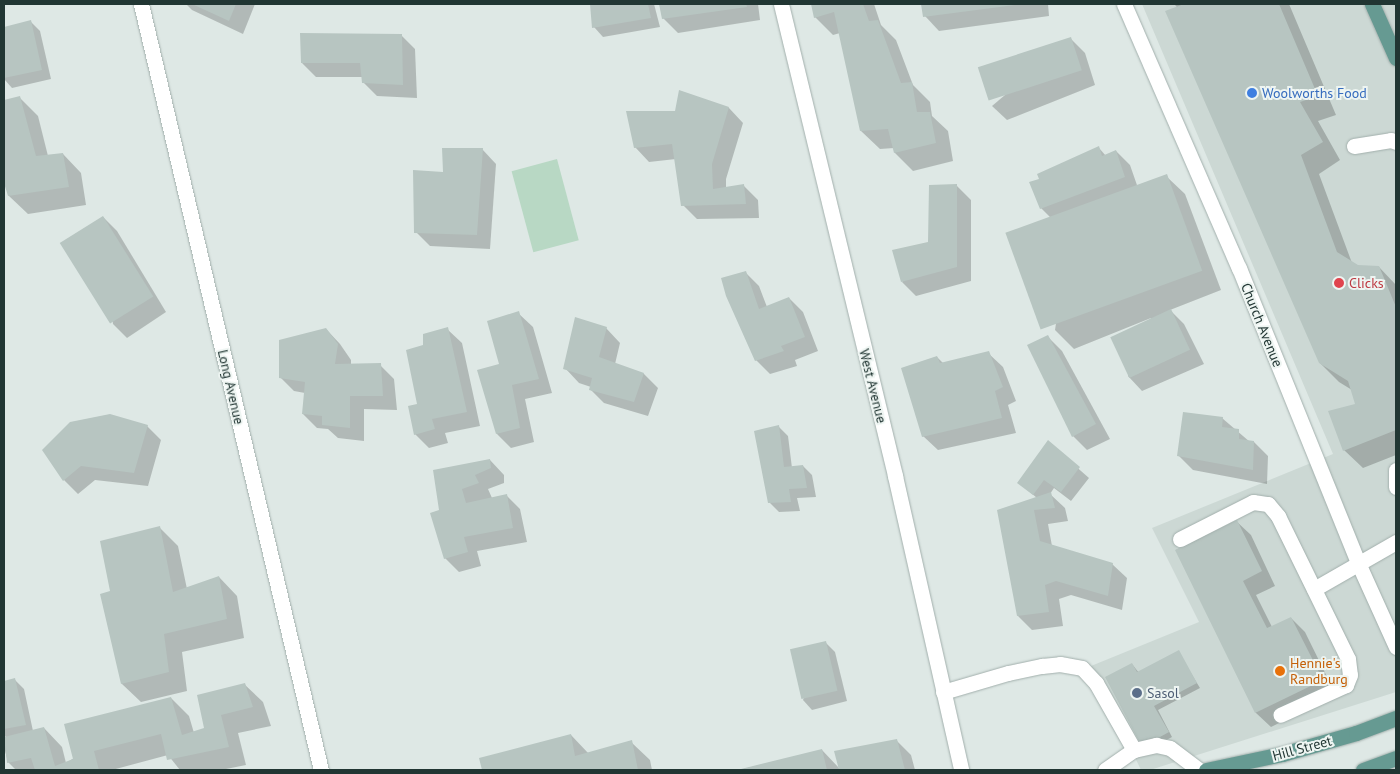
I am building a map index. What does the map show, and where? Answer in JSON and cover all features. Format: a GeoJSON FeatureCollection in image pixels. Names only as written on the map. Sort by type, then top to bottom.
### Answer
{"type":"FeatureCollection","features":[{"type":"Feature","properties":{"kind":"main road"},"geometry":{"type":"LineString","coordinates":[[1372,4],[1396,58]]}},
{"type":"Feature","properties":{"kind":"main road","name":"Hill Street"},"geometry":{"type":"LineString","coordinates":[[1206,770],[1282,754],[1356,733],[1396,718]]}},
{"type":"Feature","properties":{"kind":"main road"},"geometry":{"type":"LineString","coordinates":[[1363,770],[1396,758]]}},
{"type":"Feature","properties":{"kind":"street","name":"Long Avenue"},"geometry":{"type":"LineString","coordinates":[[142,4],[321,770]]}},
{"type":"Feature","properties":{"kind":"street","name":"West Avenue"},"geometry":{"type":"LineString","coordinates":[[782,4],[895,476],[961,770]]}},
{"type":"Feature","properties":{"kind":"street","name":"Church Avenue"},"geometry":{"type":"LineString","coordinates":[[1124,4],[1239,268],[1359,565],[1396,647]]}},
{"type":"Feature","properties":{"kind":"street"},"geometry":{"type":"LineString","coordinates":[[1354,146],[1391,140],[1396,142]]}},
{"type":"Feature","properties":{"kind":"street"},"geometry":{"type":"LineString","coordinates":[[1396,470],[1396,487]]}},
{"type":"Feature","properties":{"kind":"street"},"geometry":{"type":"LineString","coordinates":[[1180,539],[1253,502],[1268,504],[1278,516],[1348,660],[1350,674],[1346,685],[1280,716]]}},
{"type":"Feature","properties":{"kind":"street"},"geometry":{"type":"LineString","coordinates":[[1314,589],[1359,565],[1396,542]]}},
{"type":"Feature","properties":{"kind":"street"},"geometry":{"type":"LineString","coordinates":[[943,692],[1008,673],[1042,666],[1060,664],[1082,668],[1096,683],[1134,750]]}},
{"type":"Feature","properties":{"kind":"street"},"geometry":{"type":"LineString","coordinates":[[1105,770],[1134,750],[1162,745],[1170,748],[1199,770]]}},
{"type":"Feature","properties":{"kind":"street"},"geometry":{"type":"LineString","coordinates":[[1390,770],[1396,763]]}},
{"type":"Feature","properties":{"kind":"shaded area"},"geometry":{"type":"Polygon","coordinates":[[[1142,4],[1396,4],[1396,692],[1150,770],[1141,770],[1091,666],[1199,622],[1152,528],[1333,454],[1142,4]]]}},
{"type":"Feature","properties":{"kind":"green space"},"geometry":{"type":"Polygon","coordinates":[[[557,159],[579,240],[533,252],[512,171],[557,159]]]}},
{"type":"Feature","properties":{"kind":"building"},"geometry":{"type":"Polygon","coordinates":[[[192,4],[236,4],[229,21],[192,4]]]}},
{"type":"Feature","properties":{"kind":"building"},"geometry":{"type":"Polygon","coordinates":[[[590,4],[648,4],[651,18],[592,28],[590,4]]]}},
{"type":"Feature","properties":{"kind":"building"},"geometry":{"type":"Polygon","coordinates":[[[659,4],[746,4],[747,7],[662,19],[659,4]]]}},
{"type":"Feature","properties":{"kind":"building"},"geometry":{"type":"Polygon","coordinates":[[[811,4],[863,4],[869,21],[878,20],[901,83],[912,82],[917,112],[930,112],[936,143],[894,153],[888,129],[860,131],[834,12],[814,18],[811,4]]]}},
{"type":"Feature","properties":{"kind":"building"},"geometry":{"type":"Polygon","coordinates":[[[921,4],[1015,4],[1015,5],[923,17],[921,4]]]}},
{"type":"Feature","properties":{"kind":"building"},"geometry":{"type":"Polygon","coordinates":[[[1184,4],[1279,4],[1318,96],[1300,102],[1323,142],[1301,155],[1337,252],[1358,265],[1379,266],[1396,307],[1396,430],[1343,451],[1328,411],[1355,404],[1348,381],[1319,363],[1165,11],[1184,4]]]}},
{"type":"Feature","properties":{"kind":"building"},"geometry":{"type":"Polygon","coordinates":[[[31,20],[42,70],[4,78],[4,27],[31,20]]]}},
{"type":"Feature","properties":{"kind":"building"},"geometry":{"type":"Polygon","coordinates":[[[300,33],[402,34],[403,85],[362,83],[360,63],[301,63],[300,33]]]}},
{"type":"Feature","properties":{"kind":"building"},"geometry":{"type":"Polygon","coordinates":[[[1071,37],[1082,70],[989,101],[978,67],[1071,37]]]}},
{"type":"Feature","properties":{"kind":"building"},"geometry":{"type":"Polygon","coordinates":[[[679,90],[729,107],[712,164],[713,189],[744,184],[746,204],[681,206],[672,144],[634,148],[626,111],[675,111],[679,90]]]}},
{"type":"Feature","properties":{"kind":"building"},"geometry":{"type":"Polygon","coordinates":[[[20,96],[36,156],[63,153],[69,187],[8,196],[4,183],[4,100],[20,96]]]}},
{"type":"Feature","properties":{"kind":"building"},"geometry":{"type":"Polygon","coordinates":[[[1099,146],[1102,156],[1116,150],[1125,177],[1040,209],[1029,182],[1039,179],[1037,174],[1099,146]]]}},
{"type":"Feature","properties":{"kind":"building"},"geometry":{"type":"Polygon","coordinates":[[[442,148],[483,148],[477,235],[414,233],[413,170],[443,172],[442,148]]]}},
{"type":"Feature","properties":{"kind":"building"},"geometry":{"type":"Polygon","coordinates":[[[1167,174],[1202,271],[1041,330],[1005,233],[1167,174]]]}},
{"type":"Feature","properties":{"kind":"building"},"geometry":{"type":"Polygon","coordinates":[[[957,184],[957,267],[901,282],[892,250],[928,242],[929,185],[957,184]]]}},
{"type":"Feature","properties":{"kind":"building"},"geometry":{"type":"Polygon","coordinates":[[[103,216],[153,297],[110,324],[60,243],[103,216]]]}},
{"type":"Feature","properties":{"kind":"building"},"geometry":{"type":"Polygon","coordinates":[[[746,271],[759,309],[789,297],[805,337],[781,346],[784,351],[755,361],[726,296],[721,278],[746,271]]]}},
{"type":"Feature","properties":{"kind":"building"},"geometry":{"type":"Polygon","coordinates":[[[1171,309],[1190,350],[1129,378],[1110,337],[1171,309]]]}},
{"type":"Feature","properties":{"kind":"building"},"geometry":{"type":"Polygon","coordinates":[[[519,311],[539,379],[512,385],[520,428],[496,434],[477,370],[499,364],[487,321],[519,311]]]}},
{"type":"Feature","properties":{"kind":"building"},"geometry":{"type":"Polygon","coordinates":[[[575,317],[607,327],[599,357],[644,373],[634,402],[589,390],[592,378],[563,369],[575,317]]]}},
{"type":"Feature","properties":{"kind":"building"},"geometry":{"type":"Polygon","coordinates":[[[448,327],[467,412],[432,419],[435,429],[414,435],[408,406],[417,404],[406,350],[423,345],[423,334],[448,327]]]}},
{"type":"Feature","properties":{"kind":"building"},"geometry":{"type":"Polygon","coordinates":[[[326,328],[338,344],[335,364],[381,363],[383,396],[350,396],[350,428],[322,425],[322,416],[302,414],[305,382],[279,378],[279,340],[326,328]]]}},
{"type":"Feature","properties":{"kind":"building"},"geometry":{"type":"Polygon","coordinates":[[[1048,335],[1096,424],[1072,437],[1027,345],[1048,335]]]}},
{"type":"Feature","properties":{"kind":"building"},"geometry":{"type":"Polygon","coordinates":[[[989,351],[1003,387],[995,391],[1002,418],[922,437],[901,368],[937,356],[940,363],[989,351]]]}},
{"type":"Feature","properties":{"kind":"building"},"geometry":{"type":"Polygon","coordinates":[[[1183,412],[1223,417],[1222,427],[1239,429],[1239,439],[1254,441],[1253,470],[1177,456],[1183,412]]]}},
{"type":"Feature","properties":{"kind":"building"},"geometry":{"type":"Polygon","coordinates":[[[110,414],[148,425],[134,473],[81,466],[63,481],[42,450],[70,422],[110,414]]]}},
{"type":"Feature","properties":{"kind":"building"},"geometry":{"type":"Polygon","coordinates":[[[779,425],[784,467],[803,465],[807,488],[789,489],[791,502],[768,503],[754,431],[779,425]]]}},
{"type":"Feature","properties":{"kind":"building"},"geometry":{"type":"Polygon","coordinates":[[[1048,440],[1080,467],[1061,492],[1044,480],[1033,495],[1017,483],[1048,440]]]}},
{"type":"Feature","properties":{"kind":"building"},"geometry":{"type":"Polygon","coordinates":[[[490,459],[491,468],[475,475],[479,483],[462,489],[466,503],[507,494],[513,528],[464,537],[468,552],[444,559],[430,513],[439,510],[433,470],[490,459]]]}},
{"type":"Feature","properties":{"kind":"building"},"geometry":{"type":"Polygon","coordinates":[[[1051,492],[1055,508],[1034,510],[1040,541],[1113,563],[1108,596],[1056,581],[1045,585],[1049,612],[1017,616],[997,510],[1051,492]]]}},
{"type":"Feature","properties":{"kind":"building"},"geometry":{"type":"Polygon","coordinates":[[[1237,520],[1262,571],[1243,581],[1267,628],[1291,617],[1323,680],[1255,713],[1175,550],[1237,520]]]}},
{"type":"Feature","properties":{"kind":"building"},"geometry":{"type":"Polygon","coordinates":[[[160,526],[173,592],[219,576],[227,619],[164,634],[169,672],[121,684],[100,594],[110,591],[100,541],[160,526]]]}},
{"type":"Feature","properties":{"kind":"building"},"geometry":{"type":"Polygon","coordinates":[[[826,641],[837,691],[801,699],[790,649],[826,641]]]}},
{"type":"Feature","properties":{"kind":"building"},"geometry":{"type":"Polygon","coordinates":[[[1179,650],[1197,683],[1154,706],[1169,732],[1142,747],[1105,677],[1132,663],[1137,672],[1179,650]]]}},
{"type":"Feature","properties":{"kind":"building"},"geometry":{"type":"Polygon","coordinates":[[[15,678],[26,725],[4,729],[4,681],[15,678]]]}},
{"type":"Feature","properties":{"kind":"building"},"geometry":{"type":"Polygon","coordinates":[[[245,683],[253,707],[221,715],[229,747],[167,760],[161,734],[94,751],[99,770],[35,770],[31,758],[7,763],[4,737],[44,727],[55,766],[73,759],[64,724],[171,697],[182,735],[204,728],[197,695],[245,683]]]}},
{"type":"Feature","properties":{"kind":"building"},"geometry":{"type":"Polygon","coordinates":[[[571,734],[575,756],[632,740],[638,770],[482,770],[479,758],[571,734]]]}},
{"type":"Feature","properties":{"kind":"building"},"geometry":{"type":"Polygon","coordinates":[[[897,739],[905,770],[839,770],[834,751],[897,739]]]}},
{"type":"Feature","properties":{"kind":"building"},"geometry":{"type":"Polygon","coordinates":[[[822,749],[827,770],[737,770],[822,749]]]}},
{"type":"Feature","properties":{"kind":"place","name":"Woolworths Food"},"geometry":{"type":"Point","coordinates":[1252,93]}},
{"type":"Feature","properties":{"kind":"place","name":"Clicks"},"geometry":{"type":"Point","coordinates":[1339,283]}},
{"type":"Feature","properties":{"kind":"place","name":"Hennie's Randburg"},"geometry":{"type":"Point","coordinates":[1280,671]}},
{"type":"Feature","properties":{"kind":"place","name":"Sasol"},"geometry":{"type":"Point","coordinates":[1137,693]}}]}
